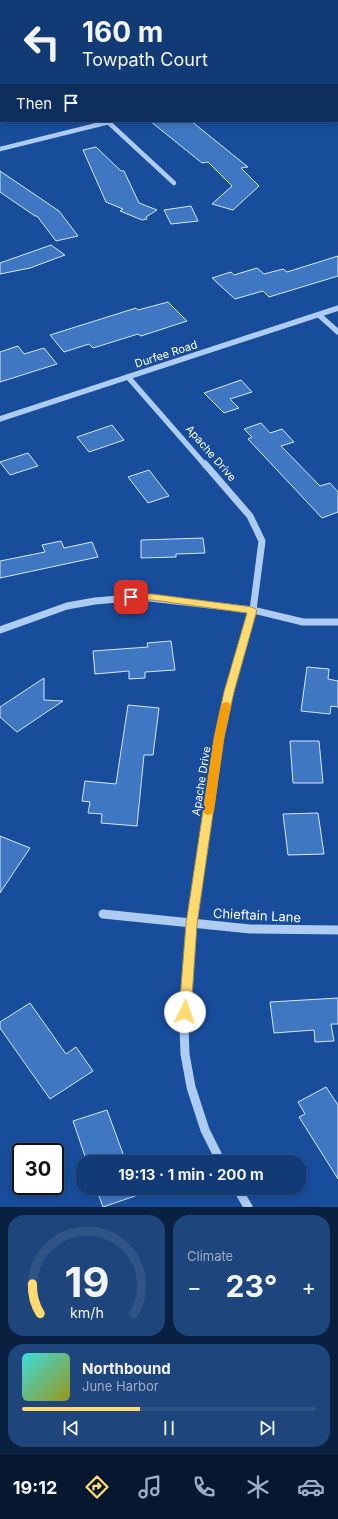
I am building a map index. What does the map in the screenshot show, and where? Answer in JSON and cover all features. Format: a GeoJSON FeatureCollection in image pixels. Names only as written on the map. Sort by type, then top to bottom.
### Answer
{"type":"FeatureCollection","features":[{"type":"Feature","properties":{"kind":"street"},"geometry":{"type":"LineString","coordinates":[[0,149],[108,122],[174,183]]}},
{"type":"Feature","properties":{"kind":"street","name":"Durfee Road"},"geometry":{"type":"LineString","coordinates":[[0,419],[338,308]]}},
{"type":"Feature","properties":{"kind":"street"},"geometry":{"type":"LineString","coordinates":[[319,315],[338,332]]}},
{"type":"Feature","properties":{"kind":"street","name":"Apache Drive"},"geometry":{"type":"LineString","coordinates":[[128,377],[250,516],[262,541],[252,610],[229,692],[219,738],[192,924],[184,1027],[185,1054],[191,1087],[205,1130],[218,1155]]}},
{"type":"Feature","properties":{"kind":"street"},"geometry":{"type":"LineString","coordinates":[[0,630],[67,606],[120,598],[152,597],[252,610],[303,622],[338,622]]}},
{"type":"Feature","properties":{"kind":"street","name":"Chieftain Lane"},"geometry":{"type":"LineString","coordinates":[[103,914],[192,924],[307,931],[338,930]]}},
{"type":"Feature","properties":{"kind":"street"},"geometry":{"type":"LineString","coordinates":[[240,1195],[248,1207]]}},
{"type":"Feature","properties":{"kind":"building"},"geometry":{"type":"Polygon","coordinates":[[[151,122],[192,122],[248,167],[241,168],[259,186],[233,210],[212,204],[232,186],[208,162],[202,163],[151,122]]]}},
{"type":"Feature","properties":{"kind":"building"},"geometry":{"type":"Polygon","coordinates":[[[96,147],[121,171],[124,171],[139,203],[157,210],[146,217],[147,219],[142,220],[120,211],[123,209],[106,202],[83,150],[96,147]]]}},
{"type":"Feature","properties":{"kind":"building"},"geometry":{"type":"Polygon","coordinates":[[[0,171],[59,211],[78,236],[56,241],[37,216],[0,192],[0,171]]]}},
{"type":"Feature","properties":{"kind":"building"},"geometry":{"type":"Polygon","coordinates":[[[191,206],[198,221],[171,224],[164,210],[191,206]]]}},
{"type":"Feature","properties":{"kind":"building"},"geometry":{"type":"Polygon","coordinates":[[[51,245],[65,255],[30,268],[0,274],[0,263],[51,245]]]}},
{"type":"Feature","properties":{"kind":"building"},"geometry":{"type":"Polygon","coordinates":[[[338,256],[338,276],[269,297],[263,291],[235,299],[212,278],[231,272],[234,275],[257,268],[264,274],[283,269],[287,272],[338,256]]]}},
{"type":"Feature","properties":{"kind":"building"},"geometry":{"type":"Polygon","coordinates":[[[168,302],[187,321],[141,336],[138,334],[93,348],[89,344],[64,352],[50,335],[136,308],[138,310],[168,302]]]}},
{"type":"Feature","properties":{"kind":"building"},"geometry":{"type":"Polygon","coordinates":[[[18,346],[24,354],[44,348],[57,364],[0,382],[0,352],[18,346]]]}},
{"type":"Feature","properties":{"kind":"building"},"geometry":{"type":"Polygon","coordinates":[[[241,380],[252,392],[230,399],[239,408],[224,413],[204,393],[241,380]]]}},
{"type":"Feature","properties":{"kind":"building"},"geometry":{"type":"Polygon","coordinates":[[[261,423],[270,433],[282,429],[294,442],[281,446],[320,486],[330,483],[338,492],[338,512],[322,518],[248,439],[252,437],[244,429],[261,423]]]}},
{"type":"Feature","properties":{"kind":"building"},"geometry":{"type":"Polygon","coordinates":[[[112,425],[124,440],[89,452],[77,437],[112,425]]]}},
{"type":"Feature","properties":{"kind":"building"},"geometry":{"type":"Polygon","coordinates":[[[28,453],[38,466],[10,475],[0,462],[28,453]]]}},
{"type":"Feature","properties":{"kind":"building"},"geometry":{"type":"Polygon","coordinates":[[[149,470],[169,496],[148,503],[128,477],[149,470]]]}},
{"type":"Feature","properties":{"kind":"building"},"geometry":{"type":"Polygon","coordinates":[[[203,538],[205,553],[176,554],[176,557],[141,558],[141,540],[203,538]]]}},
{"type":"Feature","properties":{"kind":"building"},"geometry":{"type":"Polygon","coordinates":[[[61,541],[64,548],[92,542],[98,557],[0,578],[0,561],[45,552],[42,545],[61,541]]]}},
{"type":"Feature","properties":{"kind":"building"},"geometry":{"type":"Polygon","coordinates":[[[171,641],[175,670],[145,672],[145,678],[129,679],[129,671],[95,674],[93,651],[148,647],[147,643],[171,641]]]}},
{"type":"Feature","properties":{"kind":"building"},"geometry":{"type":"Polygon","coordinates":[[[307,667],[329,669],[328,679],[338,681],[338,707],[331,706],[330,714],[301,711],[307,667]]]}},
{"type":"Feature","properties":{"kind":"building"},"geometry":{"type":"Polygon","coordinates":[[[44,678],[44,700],[63,701],[17,732],[0,717],[0,707],[44,678]]]}},
{"type":"Feature","properties":{"kind":"building"},"geometry":{"type":"Polygon","coordinates":[[[128,705],[159,708],[153,755],[144,755],[137,826],[101,823],[102,814],[88,813],[90,802],[82,801],[85,781],[116,784],[128,705]]]}},
{"type":"Feature","properties":{"kind":"building"},"geometry":{"type":"Polygon","coordinates":[[[290,741],[319,741],[323,783],[293,783],[290,741]]]}},
{"type":"Feature","properties":{"kind":"building"},"geometry":{"type":"Polygon","coordinates":[[[318,813],[324,854],[288,855],[283,814],[318,813]]]}},
{"type":"Feature","properties":{"kind":"building"},"geometry":{"type":"Polygon","coordinates":[[[0,836],[30,848],[0,893],[0,836]]]}},
{"type":"Feature","properties":{"kind":"building"},"geometry":{"type":"Polygon","coordinates":[[[338,998],[338,1024],[331,1024],[334,1041],[315,1042],[314,1030],[274,1033],[270,1002],[338,998]]]}},
{"type":"Feature","properties":{"kind":"building"},"geometry":{"type":"Polygon","coordinates":[[[30,1003],[66,1054],[76,1047],[93,1071],[50,1099],[0,1028],[0,1022],[30,1003]]]}},
{"type":"Feature","properties":{"kind":"building"},"geometry":{"type":"Polygon","coordinates":[[[326,1087],[338,1105],[338,1179],[299,1117],[305,1114],[298,1102],[326,1087]]]}},
{"type":"Feature","properties":{"kind":"building"},"geometry":{"type":"Polygon","coordinates":[[[107,1110],[123,1155],[85,1155],[73,1121],[107,1110]]]}},
{"type":"Feature","properties":{"kind":"building"},"geometry":{"type":"Polygon","coordinates":[[[99,1195],[138,1195],[103,1207],[99,1195]]]}},
{"type":"Feature","properties":{"kind":"slow traffic"},"geometry":{"type":"LineString","coordinates":[[208,811],[219,738],[226,706]]}},
{"type":"Feature","properties":{"kind":"route"},"geometry":{"type":"LineString","coordinates":[[131,597],[152,597],[252,610],[229,692],[219,738],[192,924],[185,1012]]}}]}
